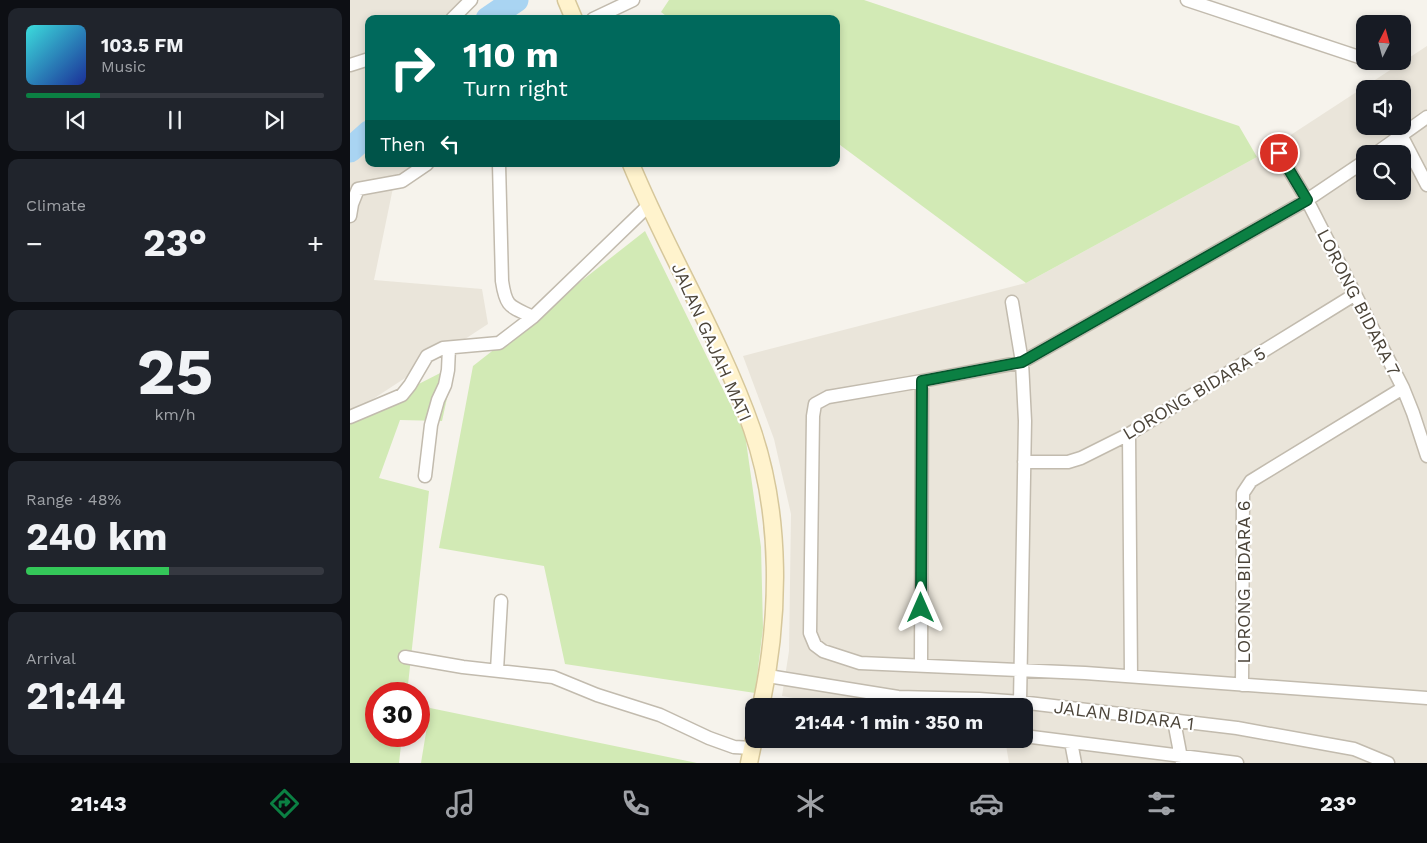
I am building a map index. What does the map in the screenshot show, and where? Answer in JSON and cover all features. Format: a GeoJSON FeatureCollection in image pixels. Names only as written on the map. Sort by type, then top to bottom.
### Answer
{"type":"FeatureCollection","features":[{"type":"Feature","properties":{"kind":"main road"},"geometry":{"type":"LineString","coordinates":[[566,0],[572,15]]}},
{"type":"Feature","properties":{"kind":"main road","name":"JALAN GAJAH MATI"},"geometry":{"type":"LineString","coordinates":[[632,167],[648,206],[728,369],[752,430],[762,465],[772,524],[775,573],[774,619],[768,676],[763,698]]}},
{"type":"Feature","properties":{"kind":"street"},"geometry":{"type":"LineString","coordinates":[[456,15],[471,0]]}},
{"type":"Feature","properties":{"kind":"street"},"geometry":{"type":"LineString","coordinates":[[601,15],[633,0]]}},
{"type":"Feature","properties":{"kind":"street"},"geometry":{"type":"LineString","coordinates":[[1187,0],[1356,56]]}},
{"type":"Feature","properties":{"kind":"street"},"geometry":{"type":"LineString","coordinates":[[350,65],[365,59]]}},
{"type":"Feature","properties":{"kind":"street"},"geometry":{"type":"LineString","coordinates":[[1411,128],[1427,117]]}},
{"type":"Feature","properties":{"kind":"street"},"geometry":{"type":"LineString","coordinates":[[1387,145],[1401,135],[1427,186]]}},
{"type":"Feature","properties":{"kind":"street","name":"LORONG BIDARA 7"},"geometry":{"type":"LineString","coordinates":[[1279,153],[1307,200],[1403,388],[1427,456]]}},
{"type":"Feature","properties":{"kind":"street"},"geometry":{"type":"LineString","coordinates":[[350,216],[358,189],[402,181],[423,167]]}},
{"type":"Feature","properties":{"kind":"street"},"geometry":{"type":"LineString","coordinates":[[499,167],[504,294],[510,306],[533,316]]}},
{"type":"Feature","properties":{"kind":"street"},"geometry":{"type":"LineString","coordinates":[[1356,167],[1307,200],[1022,362],[828,397],[815,404],[813,416],[810,633],[815,645],[823,652],[860,663],[1021,669],[1427,698]]}},
{"type":"Feature","properties":{"kind":"street"},"geometry":{"type":"LineString","coordinates":[[350,417],[402,394],[410,385],[427,356],[443,348],[499,343],[533,316],[648,206]]}},
{"type":"Feature","properties":{"kind":"street","name":"LORONG BIDARA 5"},"geometry":{"type":"LineString","coordinates":[[1024,462],[1068,462],[1081,458],[1129,434],[1354,294]]}},
{"type":"Feature","properties":{"kind":"street"},"geometry":{"type":"LineString","coordinates":[[1012,302],[1022,362],[1025,421],[1020,698]]}},
{"type":"Feature","properties":{"kind":"street"},"geometry":{"type":"LineString","coordinates":[[426,476],[431,425],[438,400],[445,385],[450,348]]}},
{"type":"Feature","properties":{"kind":"street"},"geometry":{"type":"LineString","coordinates":[[921,665],[922,381]]}},
{"type":"Feature","properties":{"kind":"street","name":"LORONG BIDARA 6"},"geometry":{"type":"LineString","coordinates":[[1242,684],[1243,493],[1251,481],[1403,388]]}},
{"type":"Feature","properties":{"kind":"street"},"geometry":{"type":"LineString","coordinates":[[1129,434],[1131,676]]}},
{"type":"Feature","properties":{"kind":"street"},"geometry":{"type":"LineString","coordinates":[[497,670],[501,601]]}},
{"type":"Feature","properties":{"kind":"street"},"geometry":{"type":"LineString","coordinates":[[405,657],[463,667],[553,677],[597,695],[660,715],[709,738],[752,750]]}},
{"type":"Feature","properties":{"kind":"street","name":"JALAN BIDARA 1"},"geometry":{"type":"LineString","coordinates":[[768,676],[898,697],[938,698]]}},
{"type":"Feature","properties":{"kind":"street","name":"JALAN BIDARA 1"},"geometry":{"type":"LineString","coordinates":[[1033,704],[1238,728],[1354,749],[1388,763]]}},
{"type":"Feature","properties":{"kind":"street"},"geometry":{"type":"LineString","coordinates":[[1174,721],[1181,759]]}},
{"type":"Feature","properties":{"kind":"street"},"geometry":{"type":"LineString","coordinates":[[1033,737],[1181,759],[1237,763]]}},
{"type":"Feature","properties":{"kind":"street"},"geometry":{"type":"LineString","coordinates":[[1071,742],[1075,763]]}},
{"type":"Feature","properties":{"kind":"shaded area"},"geometry":{"type":"Polygon","coordinates":[[[350,0],[463,0],[449,15],[365,15],[365,126],[350,139],[350,0]]]}},
{"type":"Feature","properties":{"kind":"shaded area"},"geometry":{"type":"Polygon","coordinates":[[[1427,46],[1427,763],[1009,763],[1006,748],[1033,748],[1033,698],[793,698],[782,696],[789,651],[791,514],[774,439],[743,356],[1026,283],[1257,157],[1356,92],[1356,135],[1411,135],[1411,80],[1375,80],[1390,70],[1411,70],[1411,56],[1427,46]]]}},
{"type":"Feature","properties":{"kind":"shaded area"},"geometry":{"type":"Polygon","coordinates":[[[365,148],[365,167],[411,167],[394,183],[374,280],[482,289],[488,324],[350,414],[350,161],[365,148]]]}},
{"type":"Feature","properties":{"kind":"green space"},"geometry":{"type":"Polygon","coordinates":[[[669,0],[864,0],[1239,126],[1257,157],[1026,283],[840,145],[840,15],[665,15],[661,12],[669,0]]]}},
{"type":"Feature","properties":{"kind":"green space"},"geometry":{"type":"Polygon","coordinates":[[[645,231],[745,434],[761,547],[763,628],[755,693],[565,664],[544,566],[439,548],[473,366],[645,231]]]}},
{"type":"Feature","properties":{"kind":"green space"},"geometry":{"type":"Polygon","coordinates":[[[454,366],[442,421],[400,420],[379,478],[429,491],[408,682],[365,682],[365,747],[401,747],[399,763],[350,763],[350,423],[401,393],[454,366]]]}},
{"type":"Feature","properties":{"kind":"green space"},"geometry":{"type":"Polygon","coordinates":[[[430,708],[697,763],[421,763],[424,747],[430,747],[430,708]]]}},
{"type":"Feature","properties":{"kind":"waterway"},"geometry":{"type":"LineString","coordinates":[[494,15],[516,0]]}},
{"type":"Feature","properties":{"kind":"waterway"},"geometry":{"type":"LineString","coordinates":[[350,150],[365,137]]}},
{"type":"Feature","properties":{"kind":"route"},"geometry":{"type":"LineString","coordinates":[[921,608],[922,381],[1022,362],[1307,200],[1279,153]]}}]}
